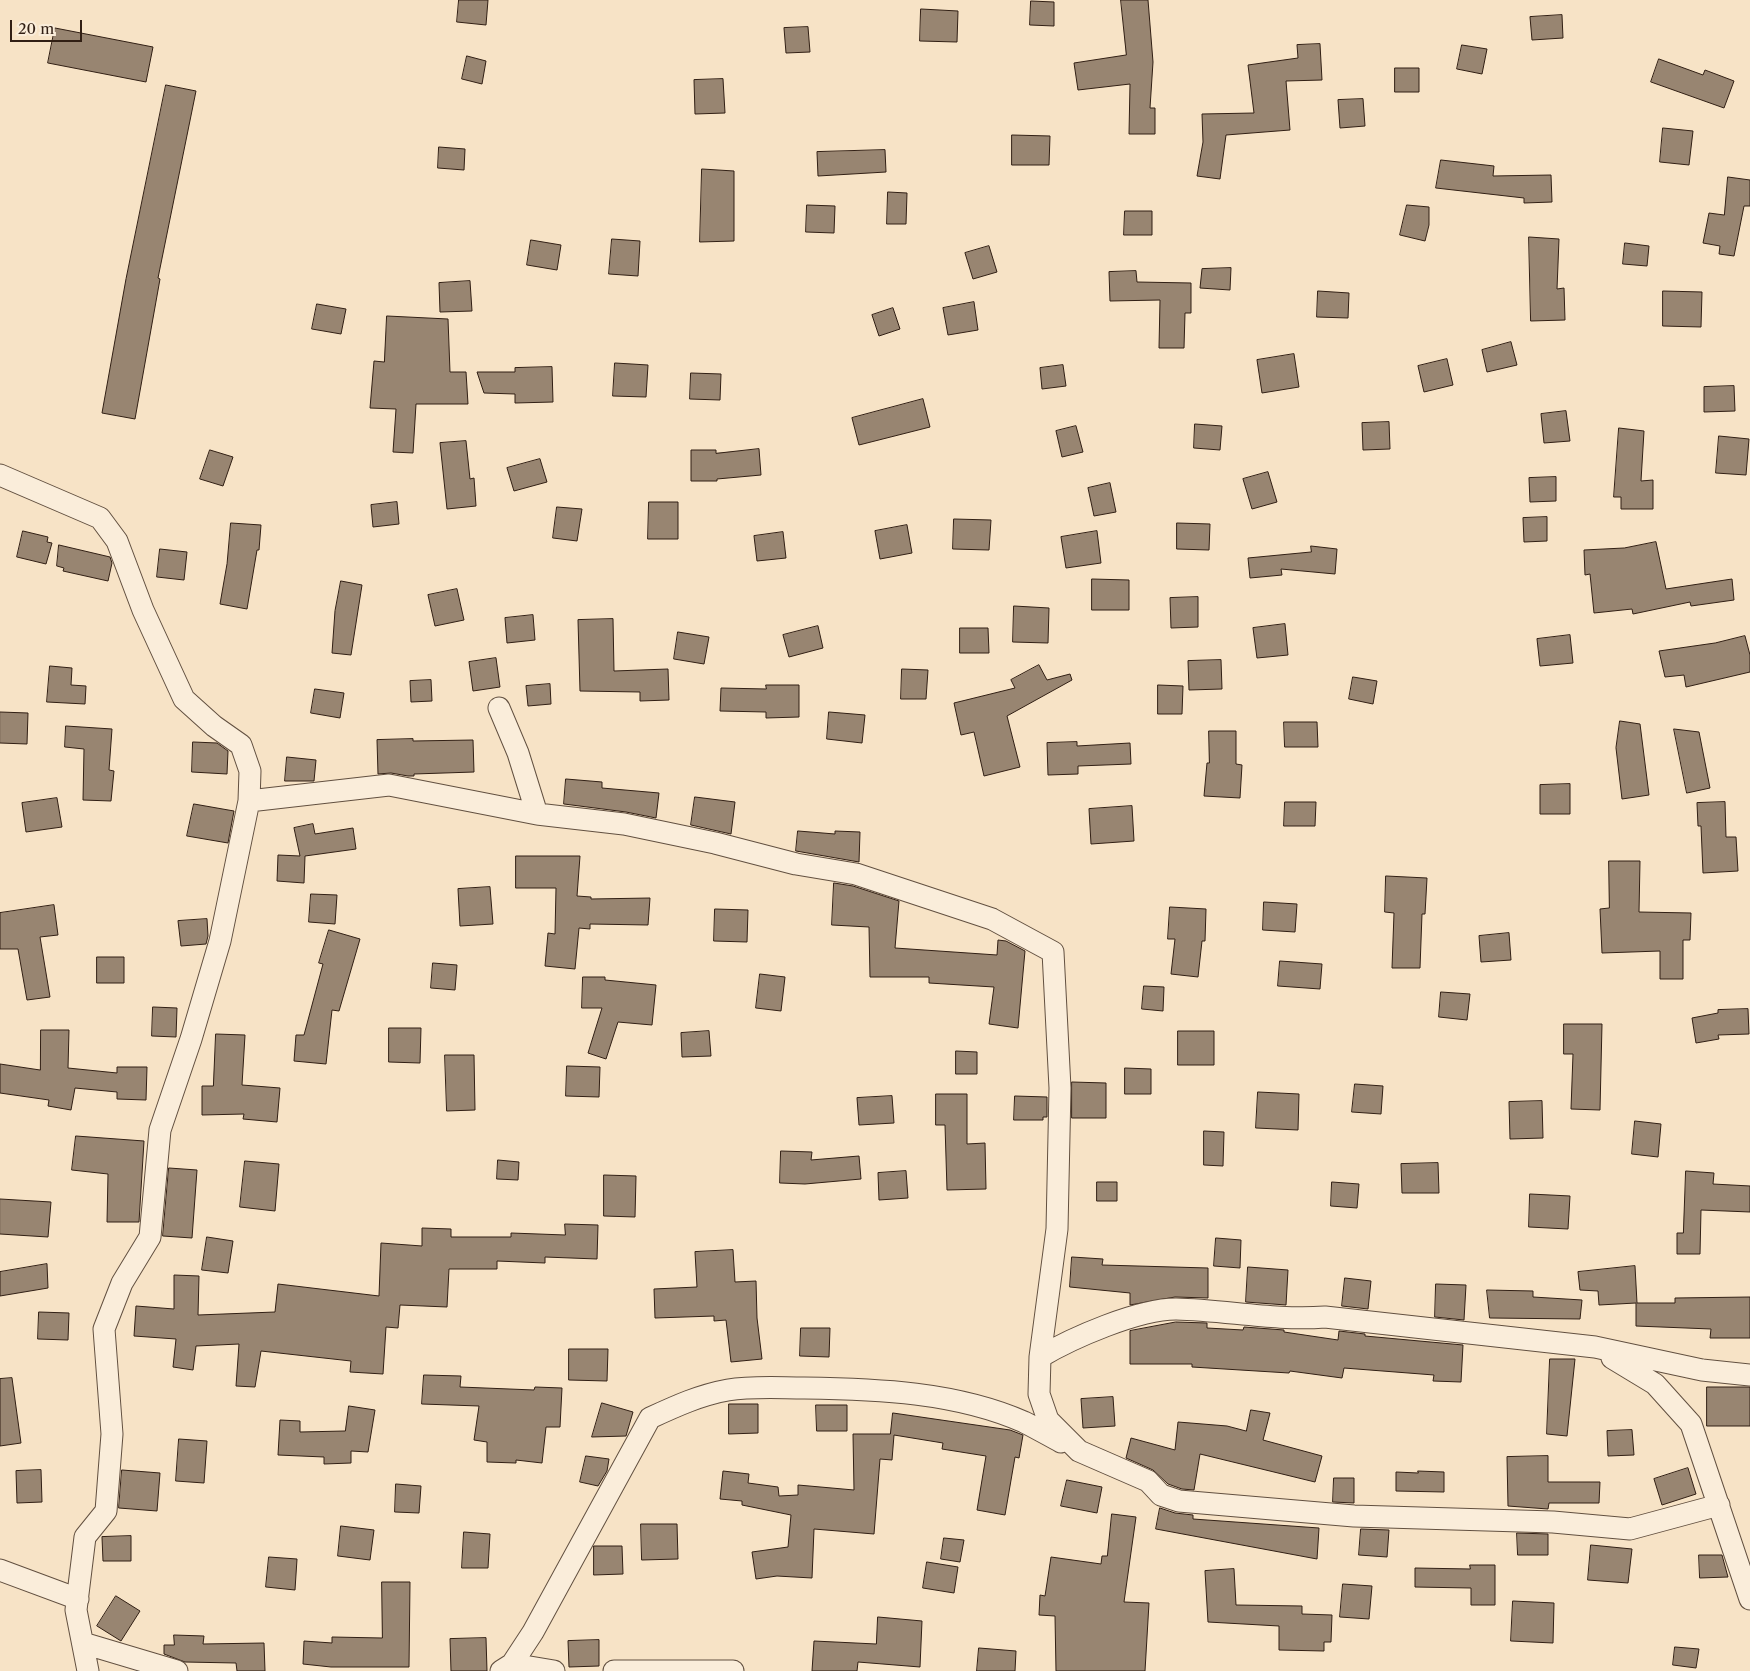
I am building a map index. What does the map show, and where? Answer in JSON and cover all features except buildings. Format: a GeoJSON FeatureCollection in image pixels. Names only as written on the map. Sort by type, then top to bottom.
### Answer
{"type":"FeatureCollection","features":[{"type":"Feature","properties":{"kind":"street"},"geometry":{"type":"LineString","coordinates":[[0,474],[100,518],[117,541],[143,610],[184,699],[214,726],[240,745],[250,771],[249,801],[220,942],[191,1039],[160,1130],[150,1238],[122,1284],[104,1329],[112,1434],[106,1511],[85,1537],[76,1610],[88,1671]]}},
{"type":"Feature","properties":{"kind":"street"},"geometry":{"type":"LineString","coordinates":[[499,708],[518,753],[537,814]]}},
{"type":"Feature","properties":{"kind":"street"},"geometry":{"type":"LineString","coordinates":[[249,801],[390,785],[537,814],[624,824],[715,843],[796,864],[856,874],[992,918],[1053,952],[1060,1088],[1057,1229],[1040,1357],[1039,1394],[1048,1420],[1078,1451]]}},
{"type":"Feature","properties":{"kind":"street"},"geometry":{"type":"LineString","coordinates":[[1040,1357],[1067,1341],[1130,1318],[1174,1309],[1301,1319],[1325,1317],[1595,1347],[1702,1370],[1750,1375]]}},
{"type":"Feature","properties":{"kind":"street"},"geometry":{"type":"LineString","coordinates":[[1595,1347],[1655,1384],[1691,1424],[1750,1599]]}},
{"type":"Feature","properties":{"kind":"street"},"geometry":{"type":"LineString","coordinates":[[507,1668],[533,1632],[650,1418],[686,1401],[730,1390],[845,1389],[915,1394],[970,1405],[1023,1422],[1078,1451],[1148,1481],[1161,1495],[1179,1501],[1354,1516],[1553,1522],[1630,1529],[1718,1505]]}},
{"type":"Feature","properties":{"kind":"street"},"geometry":{"type":"LineString","coordinates":[[0,1570],[78,1599]]}},
{"type":"Feature","properties":{"kind":"street"},"geometry":{"type":"LineString","coordinates":[[83,1644],[177,1671]]}},
{"type":"Feature","properties":{"kind":"street"},"geometry":{"type":"LineString","coordinates":[[507,1668],[554,1671]]}},
{"type":"Feature","properties":{"kind":"street"},"geometry":{"type":"LineString","coordinates":[[614,1671],[733,1671]]}}]}
